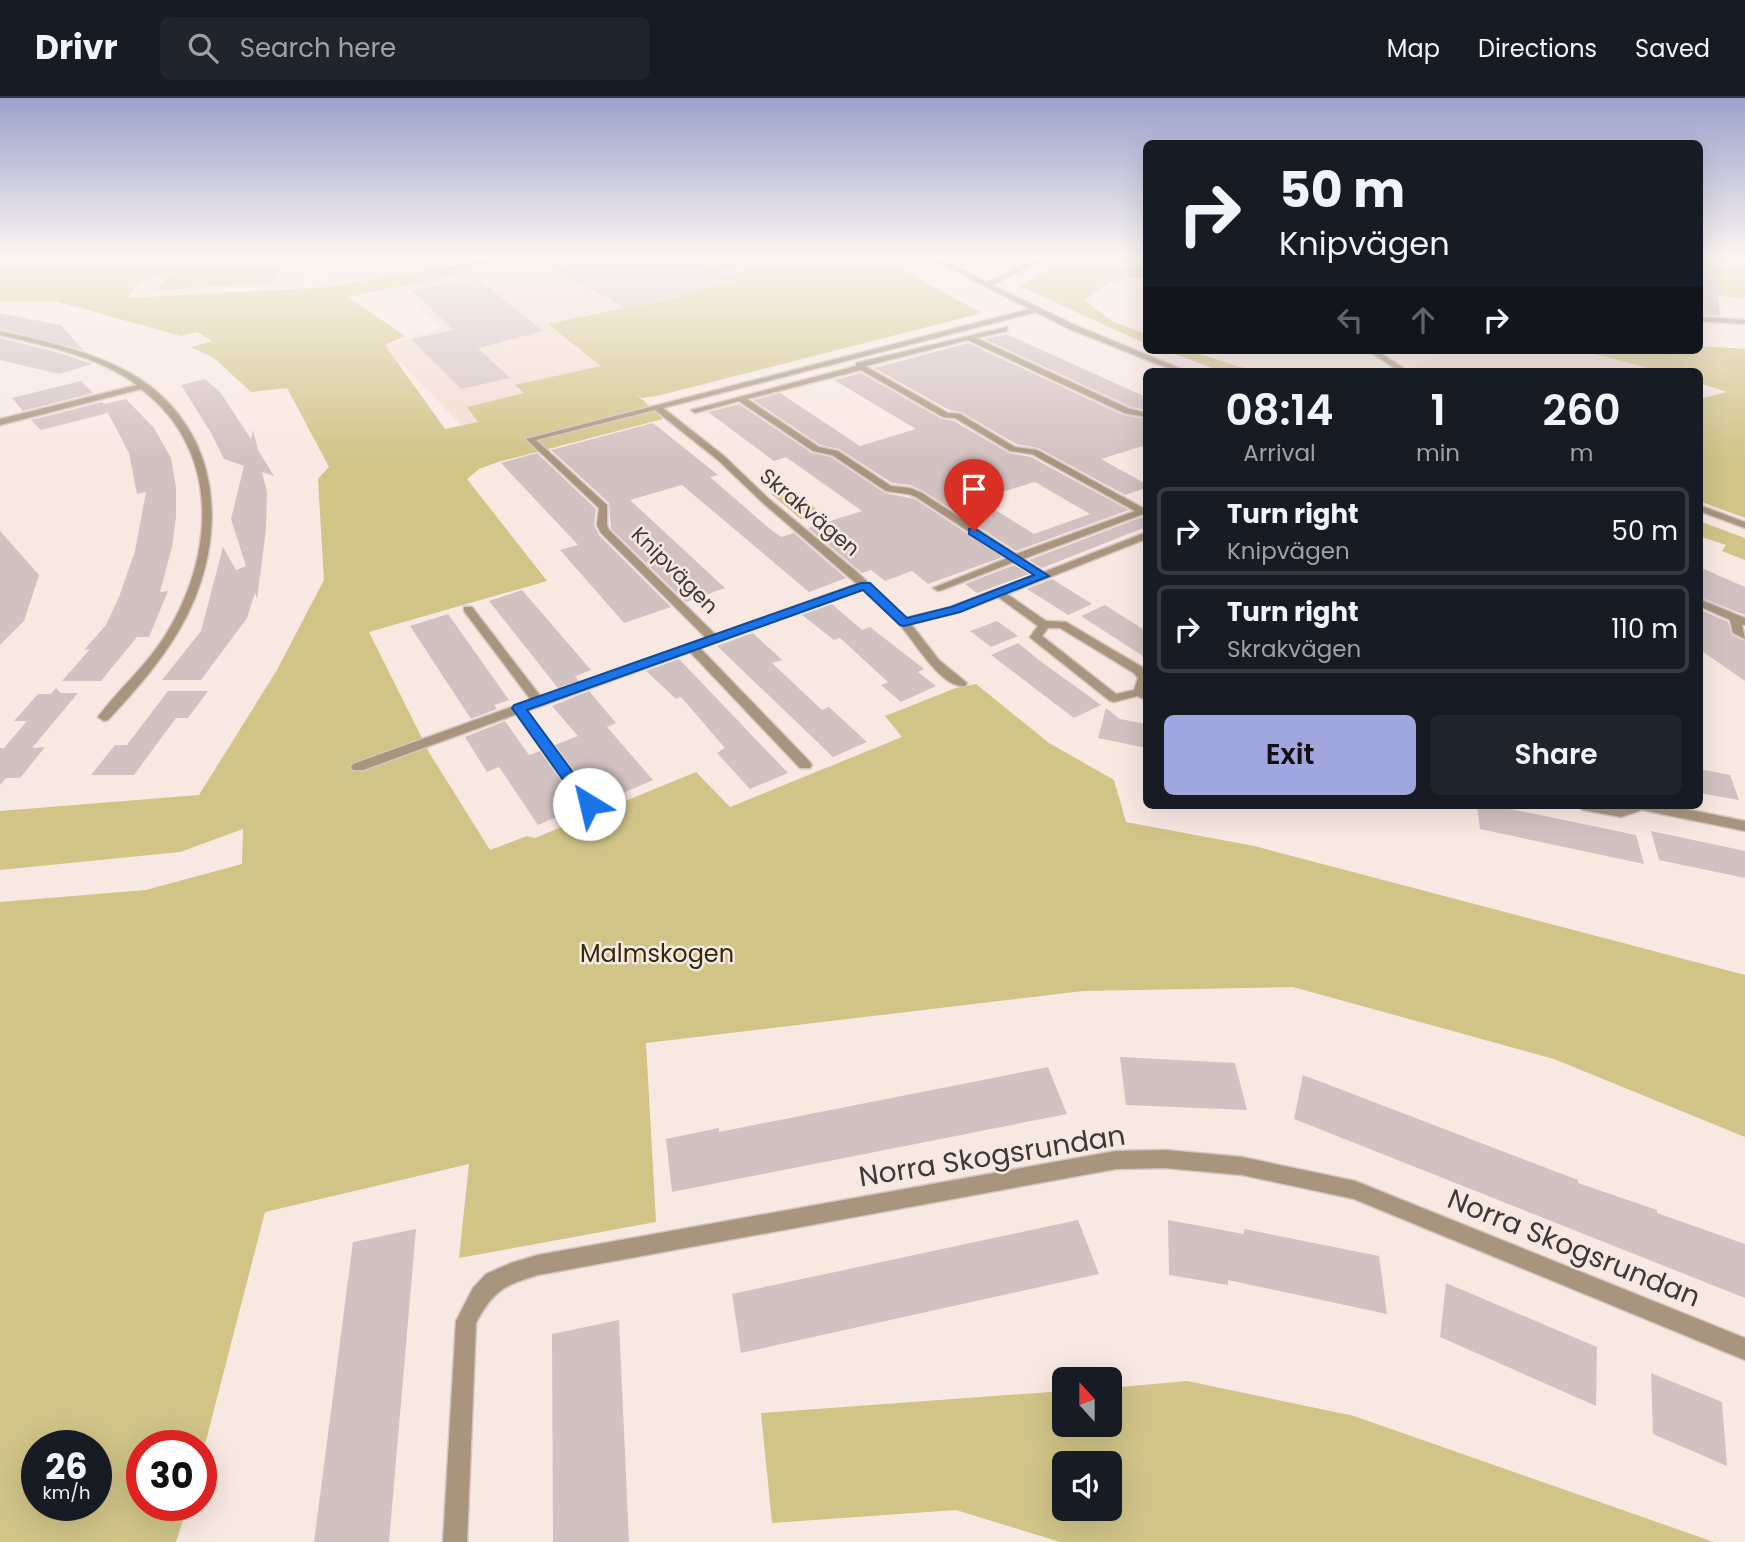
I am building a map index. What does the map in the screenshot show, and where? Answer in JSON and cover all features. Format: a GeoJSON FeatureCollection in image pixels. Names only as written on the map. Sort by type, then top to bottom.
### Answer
{"type":"FeatureCollection","features":[{"type":"Feature","properties":{"kind":"street"},"geometry":{"type":"LineString","coordinates":[[657,407],[974,325]]}},
{"type":"Feature","properties":{"kind":"street"},"geometry":{"type":"LineString","coordinates":[[1069,325],[1174,368]]}},
{"type":"Feature","properties":{"kind":"street"},"geometry":{"type":"LineString","coordinates":[[695,410],[1004,329]]}},
{"type":"Feature","properties":{"kind":"street"},"geometry":{"type":"LineString","coordinates":[[0,333],[89,356],[143,386],[172,410],[194,443],[205,473],[208,494],[207,534],[194,587],[174,630],[134,686],[104,717]]}},
{"type":"Feature","properties":{"kind":"street"},"geometry":{"type":"LineString","coordinates":[[970,338],[1127,411],[1143,414]]}},
{"type":"Feature","properties":{"kind":"street"},"geometry":{"type":"LineString","coordinates":[[1377,354],[1399,368]]}},
{"type":"Feature","properties":{"kind":"street"},"geometry":{"type":"LineString","coordinates":[[846,358],[947,415],[957,416],[1013,449],[1034,452],[1143,510]]}},
{"type":"Feature","properties":{"kind":"street"},"geometry":{"type":"LineString","coordinates":[[0,422],[143,386]]}},
{"type":"Feature","properties":{"kind":"street","name":"Skrakvägen"},"geometry":{"type":"LineString","coordinates":[[740,398],[816,449],[835,453],[890,489],[919,495],[1043,576]]}},
{"type":"Feature","properties":{"kind":"street","name":"Skrakvägen"},"geometry":{"type":"LineString","coordinates":[[657,407],[721,458],[750,488],[865,585],[904,622],[935,663],[961,683]]}},
{"type":"Feature","properties":{"kind":"street","name":"Knipvägen"},"geometry":{"type":"LineString","coordinates":[[657,407],[530,439],[604,507],[602,525],[605,531],[714,639]]}},
{"type":"Feature","properties":{"kind":"street"},"geometry":{"type":"LineString","coordinates":[[1703,509],[1745,525]]}},
{"type":"Feature","properties":{"kind":"street"},"geometry":{"type":"LineString","coordinates":[[938,588],[1143,511]]}},
{"type":"Feature","properties":{"kind":"street"},"geometry":{"type":"LineString","coordinates":[[904,622],[956,610],[1143,537]]}},
{"type":"Feature","properties":{"kind":"street","name":"Knipvägen"},"geometry":{"type":"LineString","coordinates":[[358,767],[865,585]]}},
{"type":"Feature","properties":{"kind":"street"},"geometry":{"type":"LineString","coordinates":[[999,593],[1044,625],[1062,624],[1138,670],[1143,677]]}},
{"type":"Feature","properties":{"kind":"street"},"geometry":{"type":"LineString","coordinates":[[1703,603],[1741,621],[1737,631],[1745,636]]}},
{"type":"Feature","properties":{"kind":"street"},"geometry":{"type":"LineString","coordinates":[[468,609],[538,701]]}},
{"type":"Feature","properties":{"kind":"street"},"geometry":{"type":"LineString","coordinates":[[1044,625],[1036,637],[1114,698],[1143,694]]}},
{"type":"Feature","properties":{"kind":"street","name":"Knipvägen"},"geometry":{"type":"LineString","coordinates":[[692,647],[805,765]]}},
{"type":"Feature","properties":{"kind":"street"},"geometry":{"type":"LineString","coordinates":[[519,708],[589,804]]}},
{"type":"Feature","properties":{"kind":"street"},"geometry":{"type":"LineString","coordinates":[[1605,809],[1621,812],[1630,809]]}},
{"type":"Feature","properties":{"kind":"street"},"geometry":{"type":"LineString","coordinates":[[1662,809],[1745,826]]}},
{"type":"Feature","properties":{"kind":"street","name":"Norra Skogsrundan"},"geometry":{"type":"LineString","coordinates":[[455,1542],[466,1321],[480,1295],[497,1277],[538,1265],[1116,1160],[1165,1159],[1242,1166],[1355,1190],[1745,1349]]}},
{"type":"Feature","properties":{"kind":"shaded area"},"geometry":{"type":"Polygon","coordinates":[[[437,325],[551,325],[647,402],[463,427],[401,362],[393,364],[375,346],[401,341],[440,328],[437,325]]]}},
{"type":"Feature","properties":{"kind":"shaded area"},"geometry":{"type":"Polygon","coordinates":[[[1446,354],[1594,354],[1647,368],[1415,368],[1415,364],[1446,354]]]}},
{"type":"Feature","properties":{"kind":"green space","name":"Malmskogen"},"geometry":{"type":"Polygon","coordinates":[[[143,325],[389,325],[405,336],[385,345],[445,429],[478,422],[467,407],[524,393],[515,385],[601,366],[550,325],[933,325],[657,396],[642,398],[635,393],[663,419],[498,462],[479,469],[467,479],[547,581],[369,632],[430,754],[490,850],[527,836],[535,838],[696,772],[730,807],[902,737],[885,716],[956,688],[976,684],[1049,743],[1114,780],[1126,822],[1254,846],[1745,975],[1745,1137],[1554,1059],[1293,987],[1083,991],[646,1043],[656,1222],[459,1258],[469,1164],[265,1212],[209,1430],[126,1430],[126,1521],[183,1521],[176,1542],[0,1542],[0,902],[146,890],[242,864],[243,829],[180,852],[0,870],[0,811],[199,795],[277,670],[324,580],[318,479],[329,467],[287,388],[251,392],[214,358],[191,347],[212,341],[197,332],[181,336],[143,325]]]}},
{"type":"Feature","properties":{"kind":"green space"},"geometry":{"type":"Polygon","coordinates":[[[1106,325],[1123,325],[1143,333],[1143,343],[1106,325]]]}},
{"type":"Feature","properties":{"kind":"green space"},"geometry":{"type":"Polygon","coordinates":[[[1703,346],[1745,349],[1745,518],[1703,502],[1703,398],[1727,392],[1703,384],[1703,368],[1648,368],[1594,354],[1703,354],[1703,346]]]}},
{"type":"Feature","properties":{"kind":"green space"},"geometry":{"type":"Polygon","coordinates":[[[1175,354],[1200,354],[1244,368],[1212,368],[1175,354]]]}},
{"type":"Feature","properties":{"kind":"green space"},"geometry":{"type":"Polygon","coordinates":[[[790,488],[821,513],[801,519],[771,494],[790,488]]]}},
{"type":"Feature","properties":{"kind":"green space"},"geometry":{"type":"Polygon","coordinates":[[[1703,522],[1745,538],[1745,560],[1722,551],[1726,545],[1703,537],[1703,522]]]}},
{"type":"Feature","properties":{"kind":"green space"},"geometry":{"type":"Polygon","coordinates":[[[1187,1381],[1354,1416],[1714,1542],[1060,1542],[956,1510],[772,1523],[761,1413],[1052,1392],[1052,1437],[1122,1437],[1122,1387],[1187,1381]]]}},
{"type":"Feature","properties":{"kind":"building"},"geometry":{"type":"Polygon","coordinates":[[[0,325],[61,325],[83,350],[0,329],[0,325]]]}},
{"type":"Feature","properties":{"kind":"building"},"geometry":{"type":"Polygon","coordinates":[[[449,325],[536,325],[543,331],[478,348],[510,378],[461,389],[411,339],[454,330],[449,325]]]}},
{"type":"Feature","properties":{"kind":"building"},"geometry":{"type":"Polygon","coordinates":[[[1006,334],[1143,396],[1143,409],[1131,407],[984,339],[1006,334]]]}},
{"type":"Feature","properties":{"kind":"building"},"geometry":{"type":"Polygon","coordinates":[[[0,338],[93,364],[59,374],[0,360],[0,338]]]}},
{"type":"Feature","properties":{"kind":"building"},"geometry":{"type":"Polygon","coordinates":[[[968,343],[1123,415],[1143,418],[1143,446],[1101,459],[1143,482],[1143,489],[1125,495],[1038,448],[1016,444],[961,412],[949,410],[874,368],[968,343]]]}},
{"type":"Feature","properties":{"kind":"building"},"geometry":{"type":"Polygon","coordinates":[[[861,373],[942,419],[954,421],[1009,453],[1031,457],[1129,510],[1016,551],[923,491],[910,485],[892,483],[839,449],[820,445],[753,400],[780,393],[860,446],[916,429],[834,380],[861,373]],[[1035,482],[981,498],[984,500],[981,501],[1034,534],[1090,514],[1035,482]]]}},
{"type":"Feature","properties":{"kind":"building"},"geometry":{"type":"Polygon","coordinates":[[[205,379],[220,392],[251,439],[253,430],[258,450],[274,476],[262,472],[267,492],[266,529],[257,599],[255,593],[247,618],[201,680],[162,680],[201,631],[223,547],[236,570],[246,566],[231,519],[244,466],[224,459],[181,385],[205,379]]]}},
{"type":"Feature","properties":{"kind":"building"},"geometry":{"type":"Polygon","coordinates":[[[81,381],[93,393],[23,411],[12,398],[81,381]]]}},
{"type":"Feature","properties":{"kind":"building"},"geometry":{"type":"Polygon","coordinates":[[[126,399],[154,428],[171,458],[176,487],[176,517],[172,547],[160,592],[168,591],[149,637],[137,637],[101,681],[62,681],[90,649],[84,650],[106,625],[119,597],[135,551],[146,492],[137,494],[129,453],[108,413],[41,430],[31,420],[102,402],[104,404],[126,399]]]}},
{"type":"Feature","properties":{"kind":"building"},"geometry":{"type":"Polygon","coordinates":[[[739,404],[812,453],[831,457],[885,493],[915,499],[1003,557],[928,584],[912,571],[885,581],[871,570],[862,573],[808,528],[862,511],[786,457],[774,461],[708,412],[739,404]]]}},
{"type":"Feature","properties":{"kind":"building"},"geometry":{"type":"Polygon","coordinates":[[[653,423],[718,475],[710,477],[770,529],[781,537],[794,533],[846,578],[809,592],[682,485],[630,500],[725,588],[686,602],[611,529],[609,503],[551,450],[653,423]]]}},
{"type":"Feature","properties":{"kind":"building"},"geometry":{"type":"Polygon","coordinates":[[[537,453],[596,509],[594,525],[599,535],[671,607],[624,623],[560,550],[578,545],[501,463],[537,453]]]}},
{"type":"Feature","properties":{"kind":"building"},"geometry":{"type":"Polygon","coordinates":[[[1143,518],[1143,528],[1042,568],[1029,560],[1143,518]]]}},
{"type":"Feature","properties":{"kind":"building"},"geometry":{"type":"Polygon","coordinates":[[[0,531],[39,575],[24,621],[0,645],[0,531]]]}},
{"type":"Feature","properties":{"kind":"building"},"geometry":{"type":"Polygon","coordinates":[[[1014,565],[1029,574],[977,593],[965,584],[1014,565]]]}},
{"type":"Feature","properties":{"kind":"building"},"geometry":{"type":"Polygon","coordinates":[[[1703,569],[1745,587],[1745,615],[1703,599],[1703,569]]]}},
{"type":"Feature","properties":{"kind":"building"},"geometry":{"type":"Polygon","coordinates":[[[1052,579],[1092,604],[1068,615],[1027,589],[1052,579]]]}},
{"type":"Feature","properties":{"kind":"building"},"geometry":{"type":"Polygon","coordinates":[[[522,590],[591,670],[575,676],[579,681],[558,688],[489,601],[522,590]]]}},
{"type":"Feature","properties":{"kind":"building"},"geometry":{"type":"Polygon","coordinates":[[[832,604],[862,630],[870,627],[924,669],[918,672],[936,686],[901,702],[881,685],[888,682],[840,638],[834,640],[802,615],[832,604]]]}},
{"type":"Feature","properties":{"kind":"building"},"geometry":{"type":"Polygon","coordinates":[[[1105,605],[1143,629],[1143,656],[1081,616],[1105,605]]]}},
{"type":"Feature","properties":{"kind":"building"},"geometry":{"type":"Polygon","coordinates":[[[1703,611],[1728,622],[1732,635],[1745,641],[1745,681],[1703,652],[1703,611]]]}},
{"type":"Feature","properties":{"kind":"building"},"geometry":{"type":"Polygon","coordinates":[[[448,614],[509,700],[494,705],[497,709],[471,719],[410,626],[448,614]]]}},
{"type":"Feature","properties":{"kind":"building"},"geometry":{"type":"Polygon","coordinates":[[[997,621],[1018,636],[991,647],[970,631],[997,621]]]}},
{"type":"Feature","properties":{"kind":"building"},"geometry":{"type":"Polygon","coordinates":[[[753,633],[782,660],[772,663],[822,710],[829,707],[867,742],[833,757],[717,646],[753,633]]]}},
{"type":"Feature","properties":{"kind":"building"},"geometry":{"type":"Polygon","coordinates":[[[1018,643],[1101,705],[1074,718],[991,655],[1018,643]]]}},
{"type":"Feature","properties":{"kind":"building"},"geometry":{"type":"Polygon","coordinates":[[[679,659],[788,773],[750,789],[717,753],[725,748],[681,697],[676,699],[646,671],[679,659]]]}},
{"type":"Feature","properties":{"kind":"building"},"geometry":{"type":"Polygon","coordinates":[[[56,688],[61,693],[78,693],[32,748],[45,747],[20,778],[6,778],[0,785],[0,748],[4,748],[27,721],[14,721],[38,694],[51,694],[56,688]]]}},
{"type":"Feature","properties":{"kind":"building"},"geometry":{"type":"Polygon","coordinates":[[[168,691],[208,691],[188,718],[176,718],[134,775],[91,775],[115,745],[127,745],[168,691]]]}},
{"type":"Feature","properties":{"kind":"building"},"geometry":{"type":"Polygon","coordinates":[[[589,691],[616,723],[607,727],[653,780],[607,800],[604,797],[596,801],[555,745],[578,736],[552,706],[589,691]]]}},
{"type":"Feature","properties":{"kind":"building"},"geometry":{"type":"Polygon","coordinates":[[[1106,708],[1120,719],[1143,723],[1143,747],[1098,738],[1106,708]]]}},
{"type":"Feature","properties":{"kind":"building"},"geometry":{"type":"Polygon","coordinates":[[[505,721],[529,755],[540,751],[580,807],[538,825],[499,767],[487,772],[465,737],[505,721]]]}},
{"type":"Feature","properties":{"kind":"building"},"geometry":{"type":"Polygon","coordinates":[[[1703,770],[1730,775],[1739,800],[1703,794],[1703,770]]]}},
{"type":"Feature","properties":{"kind":"building"},"geometry":{"type":"Polygon","coordinates":[[[1478,809],[1510,809],[1636,835],[1644,864],[1480,829],[1478,809]]]}},
{"type":"Feature","properties":{"kind":"building"},"geometry":{"type":"Polygon","coordinates":[[[1651,831],[1745,851],[1745,878],[1659,860],[1651,831]]]}},
{"type":"Feature","properties":{"kind":"building"},"geometry":{"type":"Polygon","coordinates":[[[1120,1057],[1235,1063],[1247,1110],[1126,1105],[1120,1057]]]}},
{"type":"Feature","properties":{"kind":"building"},"geometry":{"type":"Polygon","coordinates":[[[1048,1067],[1067,1114],[672,1192],[666,1139],[719,1128],[719,1132],[1048,1067]]]}},
{"type":"Feature","properties":{"kind":"building"},"geometry":{"type":"Polygon","coordinates":[[[1303,1075],[1578,1180],[1578,1183],[1745,1244],[1745,1298],[1294,1119],[1303,1075]]]}},
{"type":"Feature","properties":{"kind":"building"},"geometry":{"type":"Polygon","coordinates":[[[1078,1220],[1099,1274],[741,1353],[732,1294],[1078,1220]]]}},
{"type":"Feature","properties":{"kind":"building"},"geometry":{"type":"Polygon","coordinates":[[[1168,1220],[1244,1234],[1244,1229],[1379,1256],[1387,1314],[1228,1280],[1228,1285],[1169,1275],[1168,1220]]]}},
{"type":"Feature","properties":{"kind":"building"},"geometry":{"type":"Polygon","coordinates":[[[416,1229],[389,1542],[314,1542],[353,1242],[416,1229]]]}},
{"type":"Feature","properties":{"kind":"building"},"geometry":{"type":"Polygon","coordinates":[[[1446,1283],[1597,1347],[1596,1406],[1440,1337],[1446,1283]]]}},
{"type":"Feature","properties":{"kind":"building"},"geometry":{"type":"Polygon","coordinates":[[[619,1320],[629,1542],[553,1542],[552,1334],[619,1320]]]}},
{"type":"Feature","properties":{"kind":"building"},"geometry":{"type":"Polygon","coordinates":[[[1651,1373],[1722,1402],[1727,1466],[1653,1434],[1651,1373]]]}},
{"type":"Feature","properties":{"kind":"route"},"geometry":{"type":"LineString","coordinates":[[589,804],[519,708],[865,585],[904,622],[956,610],[1043,576],[974,531]]}}]}
